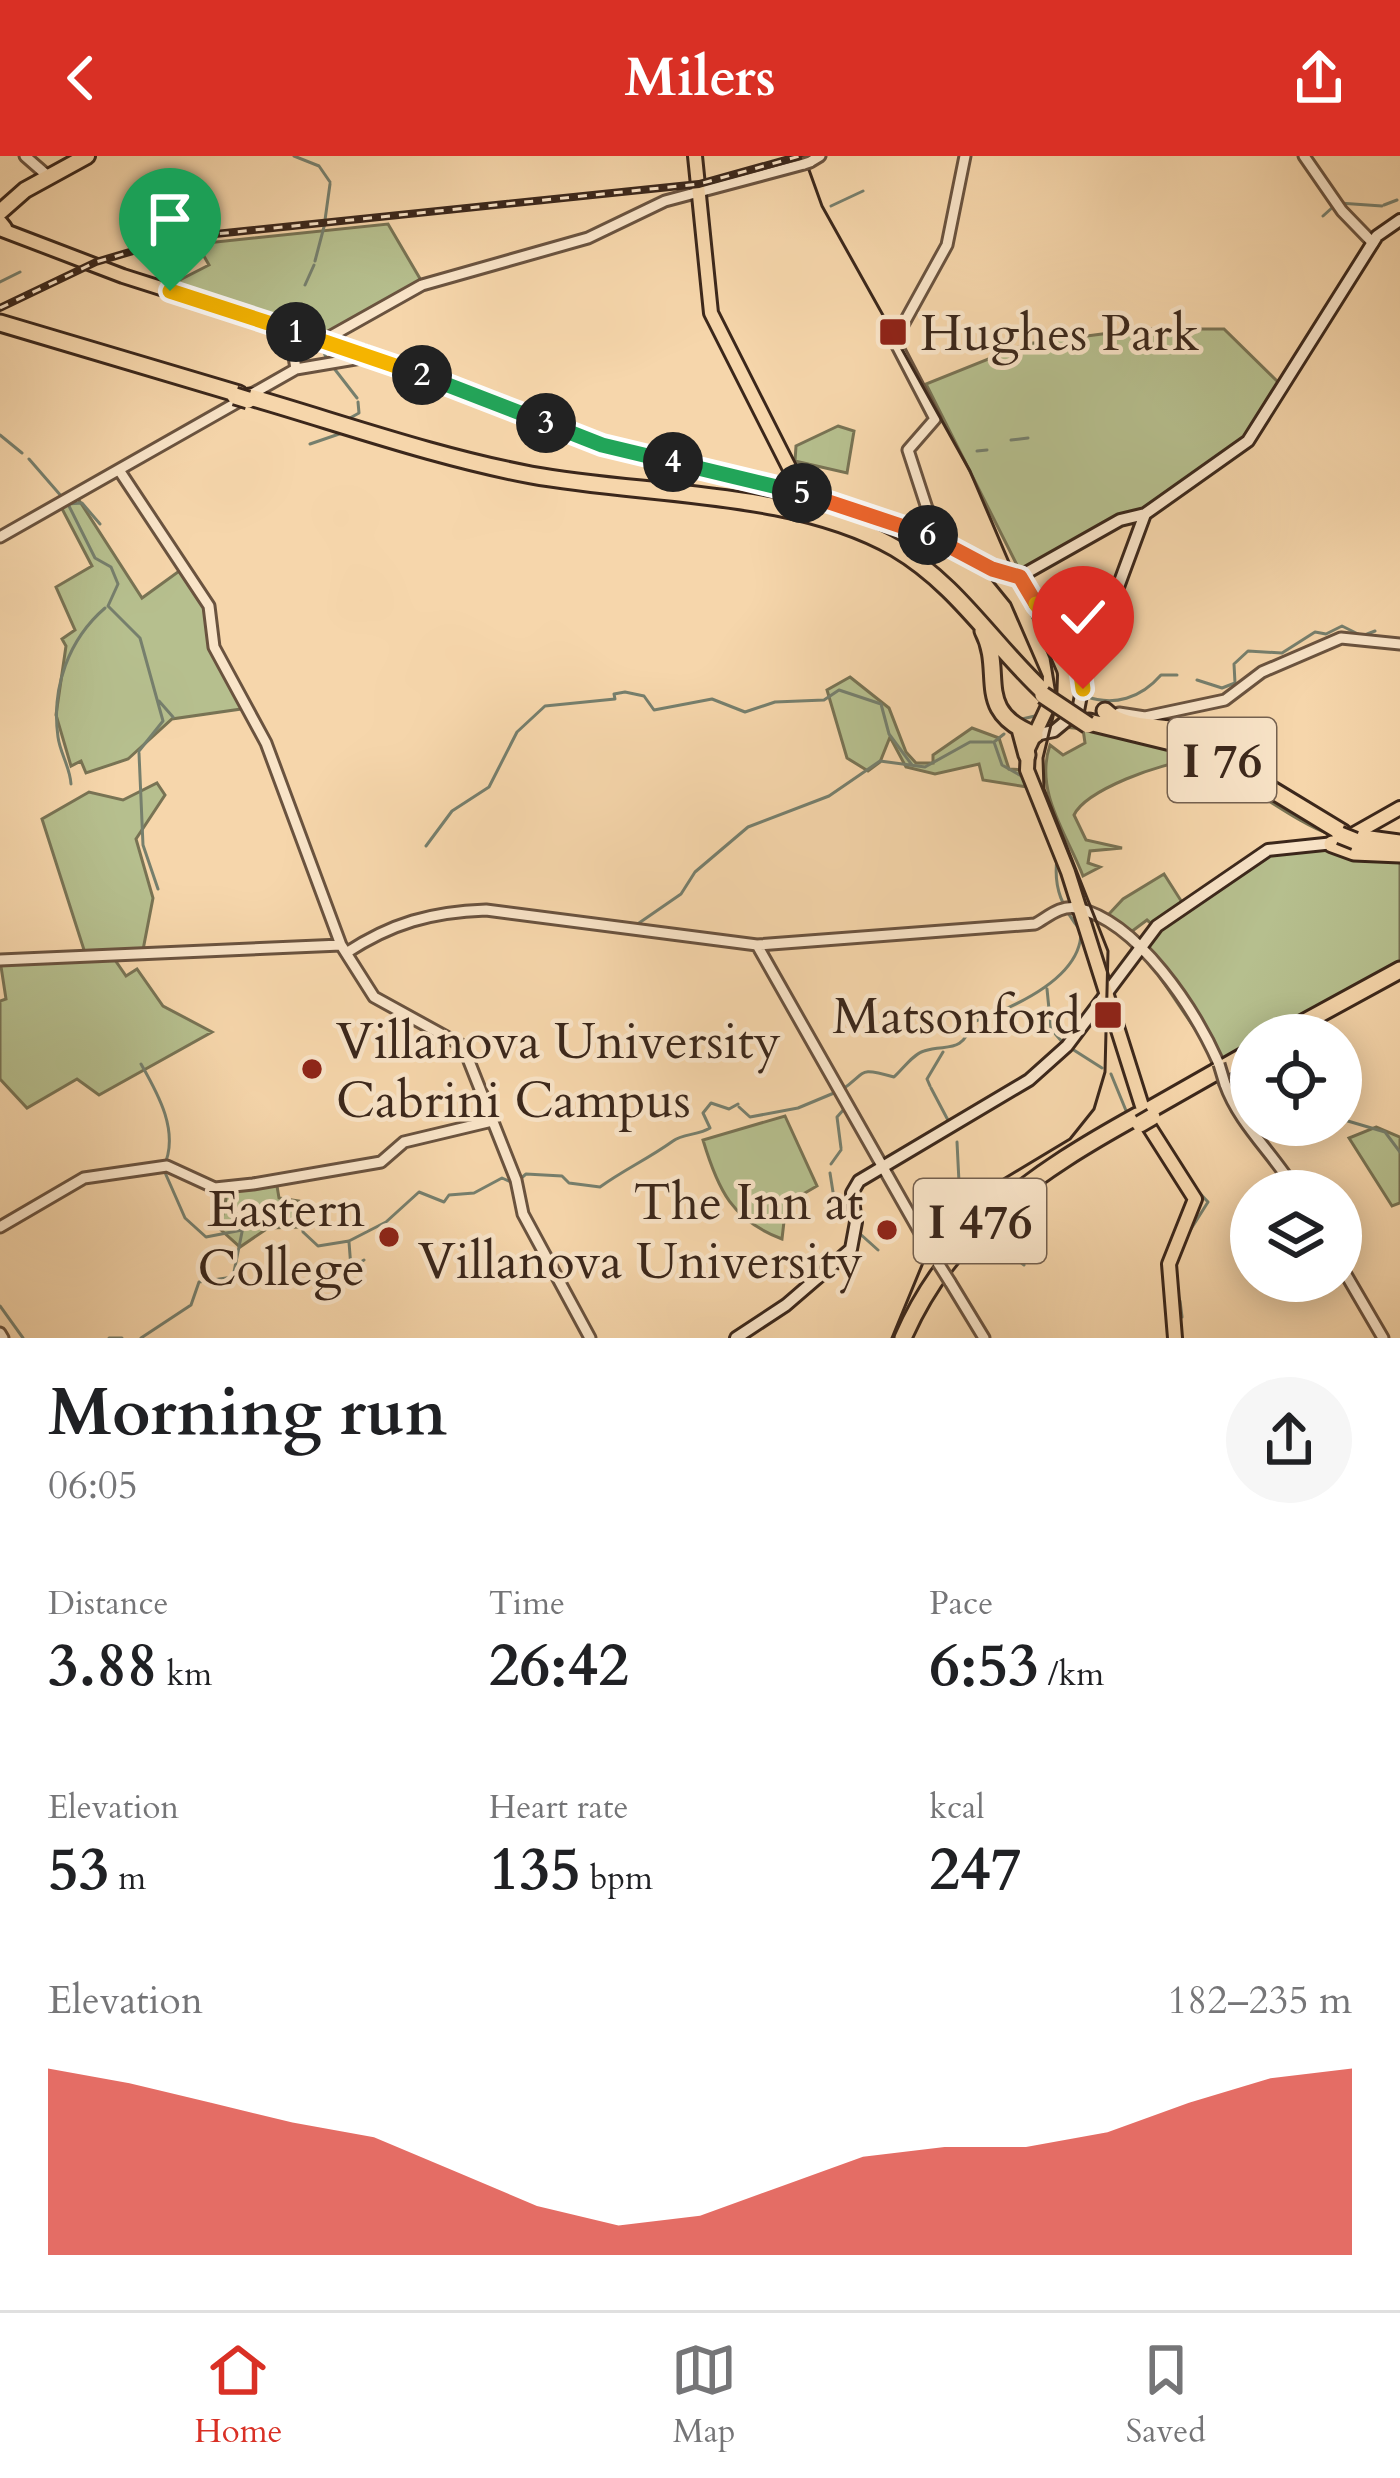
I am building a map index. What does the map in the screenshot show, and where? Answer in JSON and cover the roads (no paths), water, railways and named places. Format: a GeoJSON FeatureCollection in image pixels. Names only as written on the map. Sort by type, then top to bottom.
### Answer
{"type":"FeatureCollection","features":[{"type":"Feature","properties":{"kind":"highway"},"geometry":{"type":"LineString","coordinates":[[1,216],[77,156]]}},
{"type":"Feature","properties":{"kind":"highway"},"geometry":{"type":"LineString","coordinates":[[47,176],[87,156]]}},
{"type":"Feature","properties":{"kind":"highway","name":"I 76"},"geometry":{"type":"LineString","coordinates":[[0,326],[501,469],[830,520],[896,549],[961,598],[1041,695]]}},
{"type":"Feature","properties":{"kind":"highway","name":"I 76"},"geometry":{"type":"LineString","coordinates":[[0,326],[497,471],[820,521],[894,551],[967,609],[1041,695],[1088,724],[1205,752],[1345,839]]}},
{"type":"Feature","properties":{"kind":"highway"},"geometry":{"type":"LineString","coordinates":[[710,500],[791,506],[810,499],[896,549]]}},
{"type":"Feature","properties":{"kind":"highway"},"geometry":{"type":"LineString","coordinates":[[967,609],[987,639],[991,689],[1000,711],[1034,738]]}},
{"type":"Feature","properties":{"kind":"highway"},"geometry":{"type":"LineString","coordinates":[[1034,738],[1002,710],[992,689],[991,668],[1006,660],[1041,695]]}},
{"type":"Feature","properties":{"kind":"highway"},"geometry":{"type":"LineString","coordinates":[[1110,714],[1198,731],[1230,749],[1260,780]]}},
{"type":"Feature","properties":{"kind":"highway","name":"I 76"},"geometry":{"type":"LineString","coordinates":[[1088,724],[1208,751],[1260,780],[1345,839],[1400,847]]}},
{"type":"Feature","properties":{"kind":"highway"},"geometry":{"type":"LineString","coordinates":[[1319,1014],[1400,969]]}},
{"type":"Feature","properties":{"kind":"highway"},"geometry":{"type":"LineString","coordinates":[[1335,1014],[1400,980]]}},
{"type":"Feature","properties":{"kind":"highway","name":"I 476"},"geometry":{"type":"LineString","coordinates":[[906,1338],[947,1272],[998,1214],[1045,1177],[1230,1068]]}},
{"type":"Feature","properties":{"kind":"main road"},"geometry":{"type":"LineString","coordinates":[[695,156],[711,313],[810,499]]}},
{"type":"Feature","properties":{"kind":"main road"},"geometry":{"type":"LineString","coordinates":[[1,216],[19,236],[110,271],[379,358],[602,445],[810,499],[937,539],[1012,577],[1048,668],[1027,770],[1068,909],[1102,988],[1152,1136],[1195,1199],[1168,1264],[1175,1338]]}},
{"type":"Feature","properties":{"kind":"main road"},"geometry":{"type":"LineString","coordinates":[[1012,577],[1122,519],[1145,514],[1248,441],[1373,243],[1399,219]]}},
{"type":"Feature","properties":{"kind":"main road"},"geometry":{"type":"LineString","coordinates":[[110,271],[118,286]]}},
{"type":"Feature","properties":{"kind":"main road"},"geometry":{"type":"LineString","coordinates":[[1034,738],[1070,722],[1082,698],[1085,676],[1145,514]]}},
{"type":"Feature","properties":{"kind":"main road"},"geometry":{"type":"LineString","coordinates":[[1082,698],[1110,714]]}},
{"type":"Feature","properties":{"kind":"main road"},"geometry":{"type":"LineString","coordinates":[[736,1338],[847,1253],[855,1229],[853,1190],[1024,1085],[1062,1051],[1102,988],[1156,926],[1268,850],[1345,839],[1400,808]]}},
{"type":"Feature","properties":{"kind":"street"},"geometry":{"type":"LineString","coordinates":[[29,156],[47,176]]}},
{"type":"Feature","properties":{"kind":"street"},"geometry":{"type":"LineString","coordinates":[[324,340],[422,285],[546,252],[622,226],[661,202],[820,156]]}},
{"type":"Feature","properties":{"kind":"street"},"geometry":{"type":"LineString","coordinates":[[937,539],[908,453],[935,419],[896,337],[949,241],[965,156]]}},
{"type":"Feature","properties":{"kind":"street"},"geometry":{"type":"LineString","coordinates":[[1304,156],[1342,211],[1373,243]]}},
{"type":"Feature","properties":{"kind":"street"},"geometry":{"type":"LineString","coordinates":[[290,331],[293,367]]}},
{"type":"Feature","properties":{"kind":"street"},"geometry":{"type":"LineString","coordinates":[[0,537],[293,367],[362,354]]}},
{"type":"Feature","properties":{"kind":"street"},"geometry":{"type":"LineString","coordinates":[[119,470],[209,606],[214,647],[270,751],[343,949],[374,997],[463,1046],[516,1182],[524,1217],[590,1338]]}},
{"type":"Feature","properties":{"kind":"street"},"geometry":{"type":"LineString","coordinates":[[1012,577],[1085,676]]}},
{"type":"Feature","properties":{"kind":"street"},"geometry":{"type":"LineString","coordinates":[[1110,714],[1148,716],[1225,700],[1262,672],[1341,638],[1400,644]]}},
{"type":"Feature","properties":{"kind":"street"},"geometry":{"type":"LineString","coordinates":[[0,960],[343,949],[401,920],[486,910],[757,945],[1035,924],[1068,909],[1094,918],[1139,946],[1184,1001],[1219,1064],[1237,1114],[1261,1137],[1282,1170]]}},
{"type":"Feature","properties":{"kind":"street"},"geometry":{"type":"LineString","coordinates":[[757,945],[984,1338]]}},
{"type":"Feature","properties":{"kind":"street"},"geometry":{"type":"LineString","coordinates":[[0,1227],[83,1178],[167,1166],[215,1188],[254,1184],[381,1162],[404,1142],[492,1120]]}},
{"type":"Feature","properties":{"kind":"street"},"geometry":{"type":"LineString","coordinates":[[1362,1302],[1383,1338]]}},
{"type":"Feature","properties":{"kind":"waterway"},"geometry":{"type":"LineString","coordinates":[[294,156],[319,166],[330,182]]}},
{"type":"Feature","properties":{"kind":"waterway"},"geometry":{"type":"LineString","coordinates":[[325,220],[330,184]]}},
{"type":"Feature","properties":{"kind":"waterway"},"geometry":{"type":"LineString","coordinates":[[831,206],[863,191]]}},
{"type":"Feature","properties":{"kind":"waterway"},"geometry":{"type":"LineString","coordinates":[[1384,205],[1397,200]]}},
{"type":"Feature","properties":{"kind":"waterway"},"geometry":{"type":"LineString","coordinates":[[1339,203],[1382,206]]}},
{"type":"Feature","properties":{"kind":"waterway"},"geometry":{"type":"LineString","coordinates":[[1323,216],[1334,206]]}},
{"type":"Feature","properties":{"kind":"waterway"},"geometry":{"type":"LineString","coordinates":[[315,261],[325,223]]}},
{"type":"Feature","properties":{"kind":"waterway"},"geometry":{"type":"LineString","coordinates":[[305,285],[314,265]]}},
{"type":"Feature","properties":{"kind":"waterway"},"geometry":{"type":"LineString","coordinates":[[0,282],[20,272]]}},
{"type":"Feature","properties":{"kind":"waterway"},"geometry":{"type":"LineString","coordinates":[[321,343],[326,358]]}},
{"type":"Feature","properties":{"kind":"waterway"},"geometry":{"type":"LineString","coordinates":[[333,367],[357,398]]}},
{"type":"Feature","properties":{"kind":"waterway"},"geometry":{"type":"LineString","coordinates":[[350,418],[359,413],[358,402]]}},
{"type":"Feature","properties":{"kind":"waterway"},"geometry":{"type":"LineString","coordinates":[[310,444],[342,433]]}},
{"type":"Feature","properties":{"kind":"waterway"},"geometry":{"type":"LineString","coordinates":[[0,435],[22,453]]}},
{"type":"Feature","properties":{"kind":"waterway"},"geometry":{"type":"LineString","coordinates":[[1011,440],[1028,438]]}},
{"type":"Feature","properties":{"kind":"waterway"},"geometry":{"type":"LineString","coordinates":[[977,451],[987,450]]}},
{"type":"Feature","properties":{"kind":"waterway"},"geometry":{"type":"LineString","coordinates":[[29,459],[62,497]]}},
{"type":"Feature","properties":{"kind":"waterway"},"geometry":{"type":"LineString","coordinates":[[67,504],[82,503],[100,524]]}},
{"type":"Feature","properties":{"kind":"waterway"},"geometry":{"type":"LineString","coordinates":[[68,504],[95,558],[111,567],[118,584],[108,606],[140,638],[163,721],[139,751]]}},
{"type":"Feature","properties":{"kind":"waterway"},"geometry":{"type":"LineString","coordinates":[[71,784],[58,737],[60,682],[81,634],[105,608]]}},
{"type":"Feature","properties":{"kind":"waterway"},"geometry":{"type":"LineString","coordinates":[[1197,680],[1222,688],[1235,683],[1234,664],[1248,651],[1282,653],[1315,632],[1326,634],[1342,626],[1362,636],[1375,631]]}},
{"type":"Feature","properties":{"kind":"waterway"},"geometry":{"type":"LineString","coordinates":[[1085,696],[1106,701],[1126,698],[1145,690],[1161,675],[1177,675]]}},
{"type":"Feature","properties":{"kind":"waterway"},"geometry":{"type":"LineString","coordinates":[[426,846],[452,811],[489,787],[517,732],[545,706],[615,699],[614,694],[625,692],[644,696],[654,710],[712,699],[745,712],[775,702],[824,700],[839,690],[881,704],[889,734],[912,765]]}},
{"type":"Feature","properties":{"kind":"waterway"},"geometry":{"type":"LineString","coordinates":[[159,701],[173,717]]}},
{"type":"Feature","properties":{"kind":"waterway"},"geometry":{"type":"LineString","coordinates":[[1022,719],[1035,716]]}},
{"type":"Feature","properties":{"kind":"waterway"},"geometry":{"type":"LineString","coordinates":[[1004,734],[994,742],[1002,765],[1025,778]]}},
{"type":"Feature","properties":{"kind":"waterway"},"geometry":{"type":"LineString","coordinates":[[639,923],[681,894],[695,872],[748,827],[829,796],[880,761],[925,767],[970,742],[992,742]]}},
{"type":"Feature","properties":{"kind":"waterway"},"geometry":{"type":"LineString","coordinates":[[139,753],[143,845],[158,889]]}},
{"type":"Feature","properties":{"kind":"waterway"},"geometry":{"type":"LineString","coordinates":[[840,1091],[863,1073],[894,1077],[920,1053],[958,1044],[973,1022],[1025,1000],[1058,977],[1078,948],[1081,931],[1061,898],[1057,859]]}},
{"type":"Feature","properties":{"kind":"waterway"},"geometry":{"type":"LineString","coordinates":[[1047,989],[1051,1029],[1064,1044]]}},
{"type":"Feature","properties":{"kind":"waterway"},"geometry":{"type":"LineString","coordinates":[[1069,1047],[1102,1068]]}},
{"type":"Feature","properties":{"kind":"waterway"},"geometry":{"type":"LineString","coordinates":[[930,1086],[927,1079],[943,1052]]}},
{"type":"Feature","properties":{"kind":"waterway"},"geometry":{"type":"LineString","coordinates":[[141,1064],[165,1113],[169,1141],[163,1168],[185,1218],[206,1237],[242,1230]]}},
{"type":"Feature","properties":{"kind":"waterway"},"geometry":{"type":"LineString","coordinates":[[1111,1074],[1127,1113]]}},
{"type":"Feature","properties":{"kind":"waterway"},"geometry":{"type":"LineString","coordinates":[[931,1088],[950,1124]]}},
{"type":"Feature","properties":{"kind":"waterway"},"geometry":{"type":"LineString","coordinates":[[739,1107],[750,1117],[798,1108],[834,1093]]}},
{"type":"Feature","properties":{"kind":"waterway"},"geometry":{"type":"LineString","coordinates":[[519,1180],[526,1174],[562,1176],[569,1183],[600,1187],[677,1139],[710,1128],[703,1113],[711,1103],[729,1109],[738,1104]]}},
{"type":"Feature","properties":{"kind":"waterway"},"geometry":{"type":"LineString","coordinates":[[841,1148],[837,1117],[845,1108]]}},
{"type":"Feature","properties":{"kind":"waterway"},"geometry":{"type":"LineString","coordinates":[[1362,1125],[1385,1132],[1400,1152]]}},
{"type":"Feature","properties":{"kind":"waterway"},"geometry":{"type":"LineString","coordinates":[[957,1142],[960,1202]]}},
{"type":"Feature","properties":{"kind":"waterway"},"geometry":{"type":"LineString","coordinates":[[831,1164],[841,1150]]}},
{"type":"Feature","properties":{"kind":"waterway"},"geometry":{"type":"LineString","coordinates":[[830,1173],[833,1192],[852,1224]]}},
{"type":"Feature","properties":{"kind":"waterway"},"geometry":{"type":"LineString","coordinates":[[141,1338],[191,1305],[199,1282],[233,1277],[243,1227],[268,1204],[302,1212],[303,1232],[318,1246],[349,1241],[386,1222],[419,1192],[444,1202],[449,1195],[474,1193],[502,1178],[511,1182]]}},
{"type":"Feature","properties":{"kind":"waterway"},"geometry":{"type":"LineString","coordinates":[[1184,1240],[1208,1202],[1193,1186]]}},
{"type":"Feature","properties":{"kind":"waterway"},"geometry":{"type":"LineString","coordinates":[[966,1214],[974,1219]]}},
{"type":"Feature","properties":{"kind":"waterway"},"geometry":{"type":"LineString","coordinates":[[858,1232],[878,1250]]}},
{"type":"Feature","properties":{"kind":"waterway"},"geometry":{"type":"LineString","coordinates":[[987,1235],[1024,1265]]}},
{"type":"Feature","properties":{"kind":"waterway"},"geometry":{"type":"LineString","coordinates":[[349,1242],[351,1268],[364,1260]]}},
{"type":"Feature","properties":{"kind":"waterway"},"geometry":{"type":"LineString","coordinates":[[1176,1283],[1179,1299]]}},
{"type":"Feature","properties":{"kind":"waterway"},"geometry":{"type":"LineString","coordinates":[[1180,1301],[1182,1317]]}},
{"type":"Feature","properties":{"kind":"waterway"},"geometry":{"type":"LineString","coordinates":[[0,1306],[23,1338]]}},
{"type":"Feature","properties":{"kind":"waterway"},"geometry":{"type":"LineString","coordinates":[[109,1338],[122,1338]]}},
{"type":"Feature","properties":{"kind":"tram line"},"geometry":{"type":"LineString","coordinates":[[804,156],[822,206],[970,471],[1050,658],[1057,700],[1043,758],[1044,789],[1108,951],[1105,1072],[1094,1109],[1070,1139],[982,1192],[948,1222],[927,1253],[892,1338]]}},
{"type":"Feature","properties":{"kind":"railway"},"geometry":{"type":"LineString","coordinates":[[0,308],[96,262],[177,238],[699,184],[800,156]]}},
{"type":"Feature","properties":{"kind":"place","name":"Hughes Park"},"geometry":{"type":"Point","coordinates":[893,332]}},
{"type":"Feature","properties":{"kind":"place","name":"Matsonford"},"geometry":{"type":"Point","coordinates":[1108,1015]}},
{"type":"Feature","properties":{"kind":"place","name":"Villanova University Cabrini Campus"},"geometry":{"type":"Point","coordinates":[312,1069]}},
{"type":"Feature","properties":{"kind":"place","name":"The Inn at Villanova University"},"geometry":{"type":"Point","coordinates":[887,1230]}},
{"type":"Feature","properties":{"kind":"place","name":"Eastern College"},"geometry":{"type":"Point","coordinates":[389,1237]}}]}
